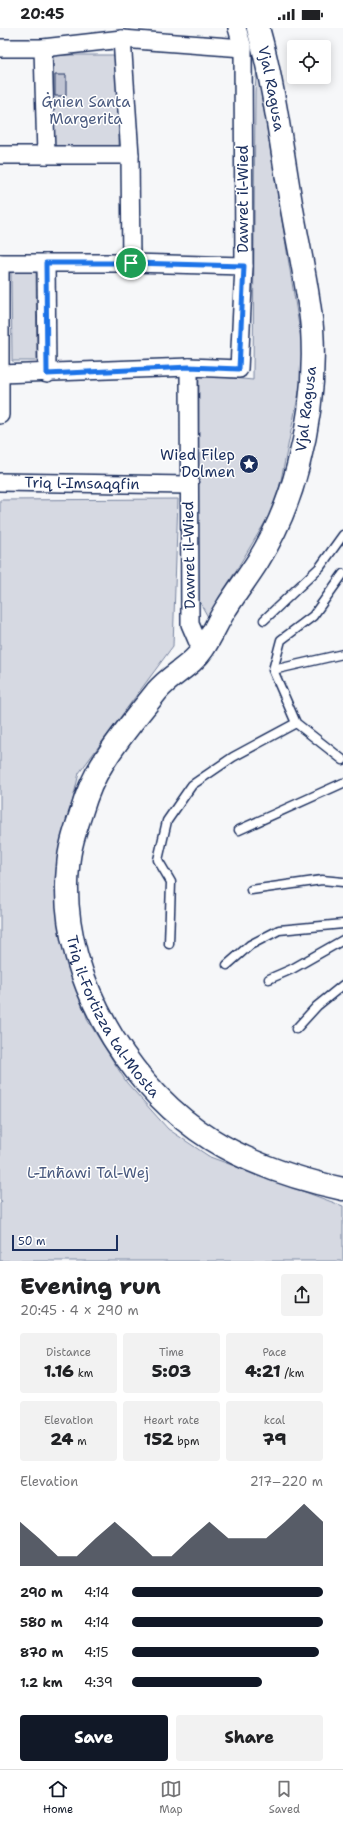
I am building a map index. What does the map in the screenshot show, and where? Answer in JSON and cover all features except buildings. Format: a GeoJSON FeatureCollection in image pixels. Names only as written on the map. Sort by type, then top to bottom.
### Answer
{"type":"FeatureCollection","features":[{"type":"Feature","properties":{"kind":"main road","name":"Vjal Ragusa"},"geometry":{"type":"LineString","coordinates":[[121,736],[162,684],[202,652],[225,609],[261,557],[277,525],[288,497],[305,439],[313,375],[310,310],[269,78],[258,28]]}},
{"type":"Feature","properties":{"kind":"main road","name":"Triq il-Fortizza tal-Mosta"},"geometry":{"type":"LineString","coordinates":[[121,736],[101,765],[86,798],[76,830],[68,864],[67,892],[69,924],[76,954],[87,987],[105,1024],[134,1069],[151,1089],[190,1125],[210,1140],[236,1155],[263,1167],[291,1177],[343,1190]]}},
{"type":"Feature","properties":{"kind":"street","name":"Dawret il-Wied"},"geometry":{"type":"LineString","coordinates":[[202,652],[190,624],[188,485],[189,367],[239,369],[244,266],[243,48],[237,28]]}},
{"type":"Feature","properties":{"kind":"street"},"geometry":{"type":"LineString","coordinates":[[122,39],[130,155],[131,263]]}},
{"type":"Feature","properties":{"kind":"street"},"geometry":{"type":"LineString","coordinates":[[0,48],[43,48],[122,39],[243,48]]}},
{"type":"Feature","properties":{"kind":"street"},"geometry":{"type":"LineString","coordinates":[[43,48],[46,155]]}},
{"type":"Feature","properties":{"kind":"street"},"geometry":{"type":"LineString","coordinates":[[0,155],[130,155]]}},
{"type":"Feature","properties":{"kind":"street"},"geometry":{"type":"LineString","coordinates":[[46,263],[47,374]]}},
{"type":"Feature","properties":{"kind":"street"},"geometry":{"type":"LineString","coordinates":[[0,414],[0,264],[131,263],[244,266]]}},
{"type":"Feature","properties":{"kind":"street"},"geometry":{"type":"LineString","coordinates":[[1,374],[47,374],[189,367]]}},
{"type":"Feature","properties":{"kind":"street","name":"Triq l-Imsaqqfin"},"geometry":{"type":"LineString","coordinates":[[0,482],[188,485]]}},
{"type":"Feature","properties":{"kind":"lane"},"geometry":{"type":"LineString","coordinates":[[264,620],[320,566],[343,535]]}},
{"type":"Feature","properties":{"kind":"lane"},"geometry":{"type":"LineString","coordinates":[[343,574],[313,616],[281,640],[273,670],[296,723],[343,760]]}},
{"type":"Feature","properties":{"kind":"lane"},"geometry":{"type":"LineString","coordinates":[[273,670],[343,654]]}},
{"type":"Feature","properties":{"kind":"lane"},"geometry":{"type":"LineString","coordinates":[[169,944],[171,882],[158,860],[167,821],[192,785],[233,757],[296,723]]}},
{"type":"Feature","properties":{"kind":"lane"},"geometry":{"type":"LineString","coordinates":[[239,830],[343,783]]}},
{"type":"Feature","properties":{"kind":"lane"},"geometry":{"type":"LineString","coordinates":[[251,890],[322,880],[343,882]]}},
{"type":"Feature","properties":{"kind":"lane"},"geometry":{"type":"LineString","coordinates":[[227,965],[250,945],[280,930],[343,924]]}},
{"type":"Feature","properties":{"kind":"lane"},"geometry":{"type":"LineString","coordinates":[[270,979],[343,940]]}},
{"type":"Feature","properties":{"kind":"lane"},"geometry":{"type":"LineString","coordinates":[[296,1029],[317,1006],[343,984]]}},
{"type":"Feature","properties":{"kind":"green space","name":"Ġnien Santa Margerita"},"geometry":{"type":"Polygon","coordinates":[[[53,55],[119,55],[119,147],[53,147],[53,55]]]}},
{"type":"Feature","properties":{"kind":"green space"},"geometry":{"type":"Polygon","coordinates":[[[257,66],[305,363],[276,504],[208,617],[198,599],[199,375],[253,380],[255,91],[257,66]]]}},
{"type":"Feature","properties":{"kind":"green space"},"geometry":{"type":"Polygon","coordinates":[[[11,271],[36,271],[37,361],[12,361],[11,271]]]}},
{"type":"Feature","properties":{"kind":"green space","name":"L-Inħawi Tal-Wej"},"geometry":{"type":"Polygon","coordinates":[[[178,499],[173,646],[79,773],[55,878],[61,941],[88,1021],[127,1083],[168,1129],[210,1157],[343,1206],[343,1261],[0,1261],[0,1204],[2,1201],[0,1200],[0,500],[178,499]]]}},
{"type":"Feature","properties":{"kind":"place","name":"Wied Filep Dolmen"},"geometry":{"type":"Point","coordinates":[249,464]}},
{"type":"Feature","properties":{"kind":"route"},"geometry":{"type":"LineString","coordinates":[[46,263],[131,263],[244,266],[239,369],[189,367],[47,374],[46,263]]}}]}
